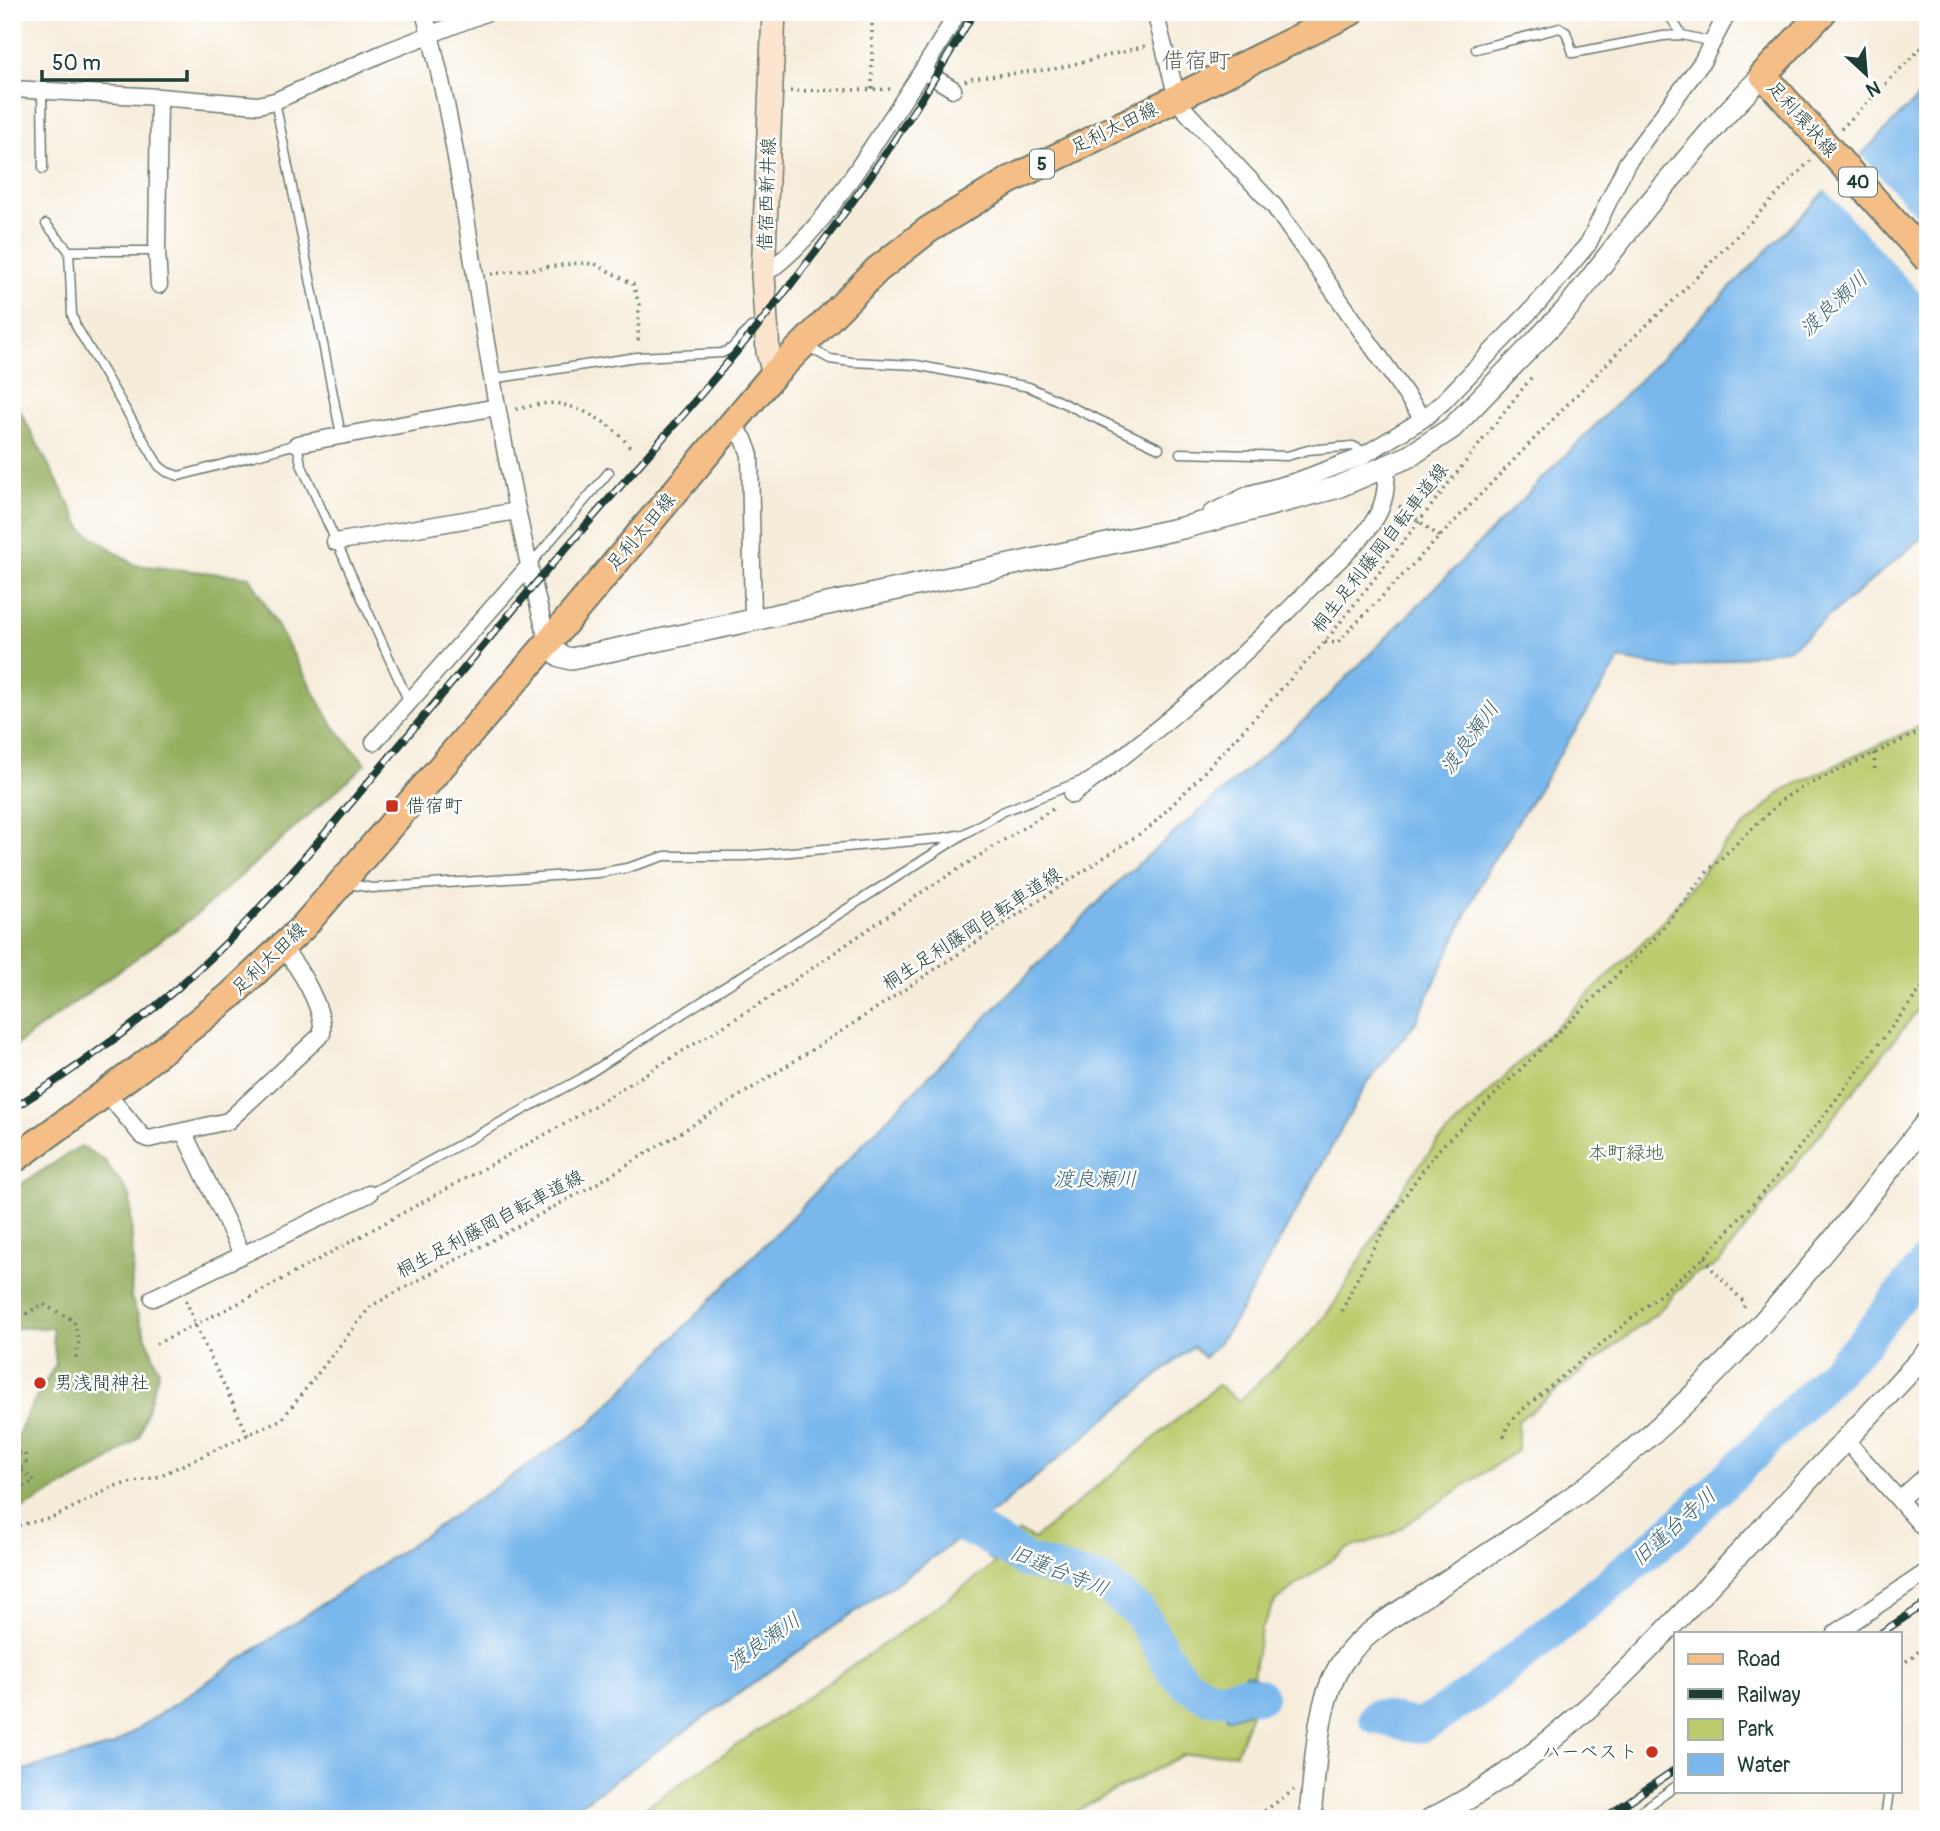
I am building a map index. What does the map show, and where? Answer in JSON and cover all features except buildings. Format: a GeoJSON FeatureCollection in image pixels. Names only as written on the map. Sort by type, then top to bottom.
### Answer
{"type":"FeatureCollection","features":[{"type":"Feature","properties":{"kind":"main road","name":"借宿西新井線"},"geometry":{"type":"LineString","coordinates":[[774,12],[763,275],[768,352],[774,374]]}},
{"type":"Feature","properties":{"kind":"main road","name":"足利太田線"},"geometry":{"type":"LineString","coordinates":[[12,1161],[106,1093],[230,996],[282,948],[343,882],[548,643],[774,374],[877,270],[950,215],[1010,180],[1351,12]]}},
{"type":"Feature","properties":{"kind":"main road","name":"足利環状線"},"geometry":{"type":"LineString","coordinates":[[1823,12],[1763,75],[1928,260]]}},
{"type":"Feature","properties":{"kind":"street"},"geometry":{"type":"LineString","coordinates":[[424,12],[448,106],[492,379],[517,511],[548,643],[560,656],[571,659],[1182,528],[1335,488],[1408,457],[1452,428],[1482,400],[1574,302],[1648,205],[1763,75]]}},
{"type":"Feature","properties":{"kind":"street"},"geometry":{"type":"LineString","coordinates":[[12,89],[258,105],[275,101],[383,53],[488,12]]}},
{"type":"Feature","properties":{"kind":"street"},"geometry":{"type":"LineString","coordinates":[[763,275],[806,237],[854,175],[923,71],[958,12]]}},
{"type":"Feature","properties":{"kind":"street"},"geometry":{"type":"LineString","coordinates":[[1155,12],[1177,98],[1184,109],[1274,206],[1423,419]]}},
{"type":"Feature","properties":{"kind":"street"},"geometry":{"type":"LineString","coordinates":[[1182,528],[1250,494],[1297,481],[1367,453],[1423,419],[1443,402],[1537,304],[1588,244],[1628,163],[1702,62],[1728,12]]}},
{"type":"Feature","properties":{"kind":"street"},"geometry":{"type":"LineString","coordinates":[[923,71],[953,89]]}},
{"type":"Feature","properties":{"kind":"street"},"geometry":{"type":"LineString","coordinates":[[159,97],[159,285]]}},
{"type":"Feature","properties":{"kind":"street"},"geometry":{"type":"LineString","coordinates":[[296,444],[497,407]]}},
{"type":"Feature","properties":{"kind":"street"},"geometry":{"type":"LineString","coordinates":[[732,424],[744,439],[750,454],[753,620]]}},
{"type":"Feature","properties":{"kind":"street"},"geometry":{"type":"LineString","coordinates":[[1072,795],[1105,772],[1212,682],[1288,611],[1361,536],[1375,519],[1386,497],[1387,467]]}},
{"type":"Feature","properties":{"kind":"street"},"geometry":{"type":"LineString","coordinates":[[335,542],[517,511]]}},
{"type":"Feature","properties":{"kind":"street"},"geometry":{"type":"LineString","coordinates":[[374,742],[530,565]]}},
{"type":"Feature","properties":{"kind":"street"},"geometry":{"type":"LineString","coordinates":[[106,1093],[142,1136],[149,1139],[228,1121],[322,1034],[323,1023],[301,972],[282,948]]}},
{"type":"Feature","properties":{"kind":"street"},"geometry":{"type":"LineString","coordinates":[[1312,1819],[1311,1805],[1326,1698],[1343,1661],[1353,1649],[1400,1612],[1543,1518],[1612,1466],[1681,1406],[1740,1347],[1831,1243],[1928,1120]]}},
{"type":"Feature","properties":{"kind":"street"},"geometry":{"type":"LineString","coordinates":[[183,1131],[242,1254]]}},
{"type":"Feature","properties":{"kind":"street"},"geometry":{"type":"LineString","coordinates":[[153,1298],[369,1194]]}},
{"type":"Feature","properties":{"kind":"street"},"geometry":{"type":"LineString","coordinates":[[1430,1819],[1481,1789],[1559,1734],[1672,1633],[1928,1352]]}},
{"type":"Feature","properties":{"kind":"street"},"geometry":{"type":"LineString","coordinates":[[1846,1440],[1928,1532]]}},
{"type":"Feature","properties":{"kind":"street"},"geometry":{"type":"LineString","coordinates":[[1899,1500],[1928,1474]]}},
{"type":"Feature","properties":{"kind":"street"},"geometry":{"type":"LineString","coordinates":[[1837,1632],[1928,1571]]}},
{"type":"Feature","properties":{"kind":"lane"},"geometry":{"type":"LineString","coordinates":[[1667,12],[1682,35]]}},
{"type":"Feature","properties":{"kind":"lane"},"geometry":{"type":"LineString","coordinates":[[1476,49],[1560,28],[1566,32],[1573,53],[1663,36],[1682,35],[1713,42]]}},
{"type":"Feature","properties":{"kind":"lane"},"geometry":{"type":"LineString","coordinates":[[42,92],[43,169]]}},
{"type":"Feature","properties":{"kind":"lane"},"geometry":{"type":"LineString","coordinates":[[275,101],[341,435]]}},
{"type":"Feature","properties":{"kind":"lane"},"geometry":{"type":"LineString","coordinates":[[46,223],[69,251],[72,315],[76,326],[159,466],[179,476],[296,444],[301,464],[335,542],[409,703]]}},
{"type":"Feature","properties":{"kind":"lane"},"geometry":{"type":"LineString","coordinates":[[69,251],[157,251]]}},
{"type":"Feature","properties":{"kind":"lane"},"geometry":{"type":"LineString","coordinates":[[492,379],[638,357],[722,353],[732,348],[751,327],[766,324]]}},
{"type":"Feature","properties":{"kind":"lane"},"geometry":{"type":"LineString","coordinates":[[803,344],[830,359],[916,365],[1029,387],[1159,448]]}},
{"type":"Feature","properties":{"kind":"lane"},"geometry":{"type":"LineString","coordinates":[[1180,453],[1287,456],[1308,450],[1353,446],[1367,453]]}},
{"type":"Feature","properties":{"kind":"lane"},"geometry":{"type":"LineString","coordinates":[[530,565],[609,472]]}},
{"type":"Feature","properties":{"kind":"lane"},"geometry":{"type":"LineString","coordinates":[[369,1194],[582,1078],[964,834],[1015,807],[1105,772]]}},
{"type":"Feature","properties":{"kind":"lane"},"geometry":{"type":"LineString","coordinates":[[343,882],[372,888],[572,875],[626,868],[665,856],[745,856],[937,839],[964,834]]}},
{"type":"Feature","properties":{"kind":"lane"},"geometry":{"type":"LineString","coordinates":[[1630,1819],[1674,1787]]}},
{"type":"Feature","properties":{"kind":"lane"},"geometry":{"type":"LineString","coordinates":[[1885,1819],[1889,1792]]}},
{"type":"Feature","properties":{"kind":"path"},"geometry":{"type":"LineString","coordinates":[[771,91],[872,89],[872,12]]}},
{"type":"Feature","properties":{"kind":"path"},"geometry":{"type":"LineString","coordinates":[[953,89],[970,78],[1054,69],[1161,41]]}},
{"type":"Feature","properties":{"kind":"path"},"geometry":{"type":"LineString","coordinates":[[1841,129],[1928,41]]}},
{"type":"Feature","properties":{"kind":"path"},"geometry":{"type":"LineString","coordinates":[[1325,642],[1337,643],[1622,348],[1679,295],[1812,158]]}},
{"type":"Feature","properties":{"kind":"path"},"geometry":{"type":"LineString","coordinates":[[475,276],[579,263],[595,264],[633,284],[639,304],[638,357]]}},
{"type":"Feature","properties":{"kind":"path","name":"桐生足利藤岡自転車道線"},"geometry":{"type":"LineString","coordinates":[[12,1527],[54,1517],[115,1486],[156,1477],[282,1419],[371,1306],[596,1184],[719,1109],[893,998],[1150,827],[1325,642],[1542,365]]}},
{"type":"Feature","properties":{"kind":"path"},"geometry":{"type":"LineString","coordinates":[[497,407],[512,410],[559,404],[614,428],[630,448]]}},
{"type":"Feature","properties":{"kind":"path"},"geometry":{"type":"LineString","coordinates":[[1386,497],[1440,537]]}},
{"type":"Feature","properties":{"kind":"path"},"geometry":{"type":"LineString","coordinates":[[1342,1311],[1363,1268],[1414,1180],[1441,1147],[1656,938],[1708,871],[1783,799],[1928,728]]}},
{"type":"Feature","properties":{"kind":"path"},"geometry":{"type":"LineString","coordinates":[[1874,753],[1875,772]]}},
{"type":"Feature","properties":{"kind":"path"},"geometry":{"type":"LineString","coordinates":[[156,1344],[566,1123],[769,998],[922,892],[1072,795]]}},
{"type":"Feature","properties":{"kind":"path"},"geometry":{"type":"LineString","coordinates":[[1504,1437],[1508,1425],[1522,1410],[1705,1257],[1775,1179],[1928,980]]}},
{"type":"Feature","properties":{"kind":"path"},"geometry":{"type":"LineString","coordinates":[[1705,1257],[1713,1270],[1744,1302],[1744,1310]]}},
{"type":"Feature","properties":{"kind":"path"},"geometry":{"type":"LineString","coordinates":[[184,1294],[195,1325],[248,1435]]}},
{"type":"Feature","properties":{"kind":"path"},"geometry":{"type":"LineString","coordinates":[[12,1336],[17,1319],[43,1304],[74,1321],[79,1341],[75,1362]]}},
{"type":"Feature","properties":{"kind":"path"},"geometry":{"type":"LineString","coordinates":[[12,1453],[25,1453],[26,1462],[19,1468],[35,1480],[12,1497]]}},
{"type":"Feature","properties":{"kind":"path"},"geometry":{"type":"LineString","coordinates":[[1902,1664],[1913,1657],[1928,1641]]}},
{"type":"Feature","properties":{"kind":"path"},"geometry":{"type":"LineString","coordinates":[[1253,1819],[1301,1784]]}},
{"type":"Feature","properties":{"kind":"green space"},"geometry":{"type":"Polygon","coordinates":[[[12,396],[83,530],[135,565],[250,577],[333,726],[366,764],[200,912],[12,1048],[12,396]]]}},
{"type":"Feature","properties":{"kind":"green space","name":"本町緑地"},"geometry":{"type":"Polygon","coordinates":[[[1928,722],[1928,997],[1720,1261],[1692,1276],[1656,1314],[1518,1421],[1518,1450],[1390,1535],[1347,1549],[1276,1600],[1261,1629],[1253,1676],[1247,1675],[1237,1684],[1227,1719],[1252,1711],[1236,1753],[1183,1755],[1061,1819],[629,1819],[917,1621],[995,1564],[987,1556],[1019,1532],[1034,1539],[1218,1385],[1239,1401],[1312,1332],[1334,1304],[1408,1180],[1437,1143],[1659,926],[1725,844],[1785,789],[1928,722]]]}},
{"type":"Feature","properties":{"kind":"green space"},"geometry":{"type":"Polygon","coordinates":[[[81,1146],[104,1160],[130,1195],[133,1262],[131,1297],[159,1371],[139,1437],[104,1464],[22,1509],[12,1500],[12,1449],[28,1412],[56,1364],[52,1328],[12,1328],[12,1190],[81,1146]]]}},
{"type":"Feature","properties":{"kind":"water","name":"渡良瀬川"},"geometry":{"type":"Polygon","coordinates":[[[1928,87],[1928,533],[1791,648],[1677,669],[1620,659],[1486,872],[1416,1022],[1367,1083],[1236,1319],[1204,1358],[1193,1346],[1000,1507],[946,1548],[560,1819],[12,1819],[12,1773],[112,1746],[592,1422],[1119,881],[1310,715],[1928,87]]]}},
{"type":"Feature","properties":{"kind":"water"},"geometry":{"type":"Polygon","coordinates":[[[1247,1674],[1264,1681],[1259,1698],[1249,1711],[1227,1719],[1223,1690],[1237,1684],[1247,1674]]]}},
{"type":"Feature","properties":{"kind":"pier"},"geometry":{"type":"Polygon","coordinates":[[[1859,152],[1928,229],[1928,302],[1824,188],[1859,152]]]}},
{"type":"Feature","properties":{"kind":"waterway","name":"旧蓮台寺川"},"geometry":{"type":"LineString","coordinates":[[1376,1717],[1417,1726],[1433,1719],[1477,1690],[1584,1605],[1675,1529],[1749,1458],[1864,1342],[1928,1261]]}},
{"type":"Feature","properties":{"kind":"waterway","name":"旧蓮台寺川"},"geometry":{"type":"LineString","coordinates":[[942,1517],[985,1535],[1027,1561],[1105,1584],[1139,1612],[1173,1669],[1199,1691],[1211,1697],[1242,1693],[1260,1696]]}},
{"type":"Feature","properties":{"kind":"railway"},"geometry":{"type":"LineString","coordinates":[[12,1109],[93,1055],[169,995],[217,952],[282,882],[762,321],[859,192],[919,103],[974,12]]}},
{"type":"Feature","properties":{"kind":"railway"},"geometry":{"type":"LineString","coordinates":[[1883,1632],[1928,1602]]}},
{"type":"Feature","properties":{"kind":"railway"},"geometry":{"type":"LineString","coordinates":[[1603,1819],[1674,1770]]}},
{"type":"Feature","properties":{"kind":"place","name":"借宿町"},"geometry":{"type":"Point","coordinates":[392,806]}},
{"type":"Feature","properties":{"kind":"place","name":"男浅間神社"},"geometry":{"type":"Point","coordinates":[40,1383]}},
{"type":"Feature","properties":{"kind":"place","name":"ハーベスト"},"geometry":{"type":"Point","coordinates":[1652,1752]}},
{"type":"Feature","properties":{"kind":"district","name":"借宿町"},"geometry":{"type":"Point","coordinates":[1196,60]}}]}
